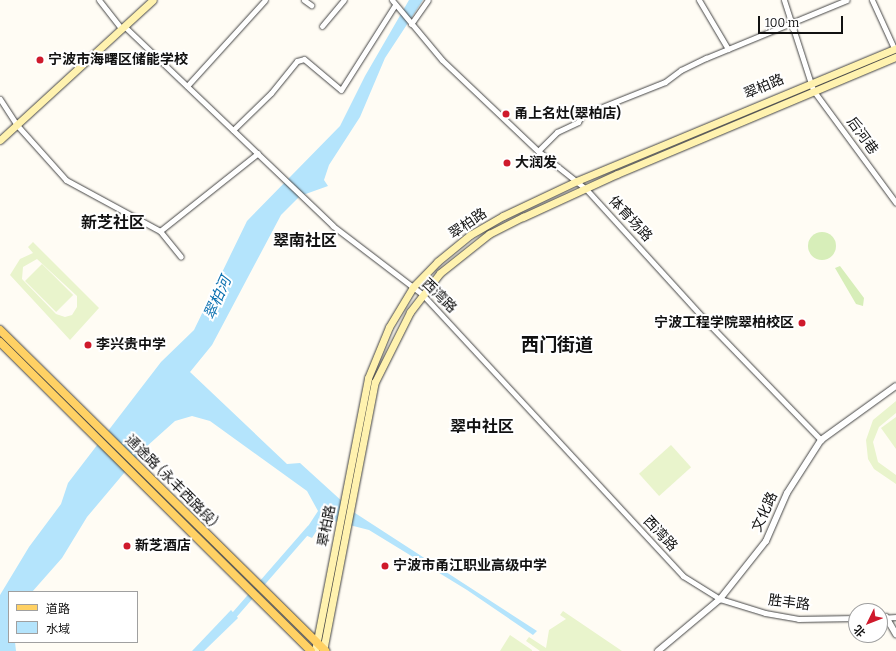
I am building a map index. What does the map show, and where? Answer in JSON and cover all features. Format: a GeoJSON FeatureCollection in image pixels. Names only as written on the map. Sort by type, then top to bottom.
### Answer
{"type":"FeatureCollection","features":[{"type":"Feature","properties":{"kind":"main road"},"geometry":{"type":"LineString","coordinates":[[0,140],[153,0]]}},
{"type":"Feature","properties":{"kind":"main road","name":"翠柏路"},"geometry":{"type":"LineString","coordinates":[[351,487],[368,378],[389,327],[413,287],[437,262],[470,236],[577,181],[810,82],[895,48]]}},
{"type":"Feature","properties":{"kind":"main road","name":"翠柏路"},"geometry":{"type":"LineString","coordinates":[[321,649],[351,487],[375,382],[396,335],[422,294],[462,254],[489,234],[586,189],[813,90],[896,57]]}},
{"type":"Feature","properties":{"kind":"main road","name":"通途路 (永丰西路段)"},"geometry":{"type":"LineString","coordinates":[[0,330],[93,420],[132,466],[248,582],[321,649]]}},
{"type":"Feature","properties":{"kind":"main road","name":"通途路 (永丰西路段)"},"geometry":{"type":"LineString","coordinates":[[0,342],[91,432],[132,466]]}},
{"type":"Feature","properties":{"kind":"main road","name":"通途路 (永丰西路段)"},"geometry":{"type":"LineString","coordinates":[[269,602],[311,651]]}},
{"type":"Feature","properties":{"kind":"street","name":"西湾路"},"geometry":{"type":"LineString","coordinates":[[99,0],[123,28],[258,153],[302,198],[354,244],[422,294],[683,576],[720,599]]}},
{"type":"Feature","properties":{"kind":"street"},"geometry":{"type":"LineString","coordinates":[[187,86],[265,0]]}},
{"type":"Feature","properties":{"kind":"street"},"geometry":{"type":"LineString","coordinates":[[304,0],[311,5]]}},
{"type":"Feature","properties":{"kind":"street"},"geometry":{"type":"LineString","coordinates":[[322,26],[344,0]]}},
{"type":"Feature","properties":{"kind":"street"},"geometry":{"type":"LineString","coordinates":[[411,24],[428,0]]}},
{"type":"Feature","properties":{"kind":"street"},"geometry":{"type":"LineString","coordinates":[[698,0],[728,49]]}},
{"type":"Feature","properties":{"kind":"street","name":"后河巷"},"geometry":{"type":"LineString","coordinates":[[784,0],[790,25],[813,90],[894,195],[896,203]]}},
{"type":"Feature","properties":{"kind":"street"},"geometry":{"type":"LineString","coordinates":[[538,151],[557,132],[578,122],[582,116],[665,82],[680,70],[847,0]]}},
{"type":"Feature","properties":{"kind":"street"},"geometry":{"type":"LineString","coordinates":[[872,0],[895,48]]}},
{"type":"Feature","properties":{"kind":"street"},"geometry":{"type":"LineString","coordinates":[[233,130],[271,93],[297,61],[304,59],[341,90],[394,2]]}},
{"type":"Feature","properties":{"kind":"street","name":"体育场路"},"geometry":{"type":"LineString","coordinates":[[394,2],[442,60],[538,151],[586,189],[708,323],[821,440]]}},
{"type":"Feature","properties":{"kind":"street"},"geometry":{"type":"LineString","coordinates":[[0,99],[16,124],[66,180],[160,231],[181,257]]}},
{"type":"Feature","properties":{"kind":"street"},"geometry":{"type":"LineString","coordinates":[[160,231],[258,153]]}},
{"type":"Feature","properties":{"kind":"street","name":"文化路"},"geometry":{"type":"LineString","coordinates":[[658,651],[720,599],[766,541],[787,493],[821,440],[896,386]]}},
{"type":"Feature","properties":{"kind":"street","name":"胜丰路"},"geometry":{"type":"LineString","coordinates":[[720,599],[765,613],[798,619],[848,618]]}},
{"type":"Feature","properties":{"kind":"street"},"geometry":{"type":"LineString","coordinates":[[888,624],[896,634]]}},
{"type":"Feature","properties":{"kind":"green space"},"geometry":{"type":"Polygon","coordinates":[[[822,232],[832,236],[836,246],[832,256],[822,260],[812,256],[808,246],[812,236],[822,232]]]}},
{"type":"Feature","properties":{"kind":"green space"},"geometry":{"type":"Polygon","coordinates":[[[33,242],[99,308],[70,340],[10,275],[20,259],[33,253],[28,247],[33,242]],[[37,259],[23,267],[22,279],[56,314],[65,317],[72,315],[77,307],[77,296],[37,259]]]}},
{"type":"Feature","properties":{"kind":"green space"},"geometry":{"type":"Polygon","coordinates":[[[42,264],[73,295],[56,312],[25,281],[42,264]]]}},
{"type":"Feature","properties":{"kind":"green space"},"geometry":{"type":"Polygon","coordinates":[[[840,266],[864,298],[863,306],[856,304],[835,268],[840,266]]]}},
{"type":"Feature","properties":{"kind":"green space"},"geometry":{"type":"Polygon","coordinates":[[[896,401],[896,413],[879,427],[873,442],[878,462],[896,475],[896,484],[874,469],[868,459],[866,440],[873,420],[896,401]]]}},
{"type":"Feature","properties":{"kind":"green space"},"geometry":{"type":"Polygon","coordinates":[[[896,417],[896,449],[881,428],[896,417]]]}},
{"type":"Feature","properties":{"kind":"green space"},"geometry":{"type":"Polygon","coordinates":[[[671,445],[691,467],[659,496],[639,474],[671,445]]]}},
{"type":"Feature","properties":{"kind":"green space"},"geometry":{"type":"Polygon","coordinates":[[[563,611],[622,651],[540,651],[526,641],[529,637],[546,648],[549,630],[566,619],[560,615],[563,611]]]}},
{"type":"Feature","properties":{"kind":"green space"},"geometry":{"type":"Polygon","coordinates":[[[510,635],[532,650],[532,651],[500,651],[510,635]]]}},
{"type":"Feature","properties":{"kind":"water","name":"翠柏河"},"geometry":{"type":"Polygon","coordinates":[[[409,0],[423,0],[385,58],[360,117],[329,165],[324,180],[328,186],[300,196],[281,215],[212,345],[190,372],[287,464],[300,463],[355,513],[537,631],[533,635],[467,590],[369,530],[330,520],[319,527],[312,538],[303,534],[318,511],[307,491],[210,421],[192,416],[175,421],[146,447],[87,517],[62,558],[33,591],[8,591],[8,643],[15,643],[16,651],[0,651],[0,595],[29,547],[61,504],[68,483],[161,362],[194,330],[247,221],[340,126],[365,76],[409,0]]]}},
{"type":"Feature","properties":{"kind":"water"},"geometry":{"type":"Polygon","coordinates":[[[231,610],[238,618],[204,651],[192,651],[231,610]]]}},
{"type":"Feature","properties":{"kind":"waterway"},"geometry":{"type":"LineString","coordinates":[[230,620],[309,529]]}},
{"type":"Feature","properties":{"kind":"place","name":"宁波市海曙区储能学校"},"geometry":{"type":"Point","coordinates":[40,60]}},
{"type":"Feature","properties":{"kind":"place","name":"甬上名灶(翠柏店)"},"geometry":{"type":"Point","coordinates":[506,114]}},
{"type":"Feature","properties":{"kind":"place","name":"大润发"},"geometry":{"type":"Point","coordinates":[507,163]}},
{"type":"Feature","properties":{"kind":"place","name":"宁波工程学院翠柏校区"},"geometry":{"type":"Point","coordinates":[802,323]}},
{"type":"Feature","properties":{"kind":"place","name":"李兴贵中学"},"geometry":{"type":"Point","coordinates":[88,345]}},
{"type":"Feature","properties":{"kind":"place","name":"新芝酒店"},"geometry":{"type":"Point","coordinates":[127,546]}},
{"type":"Feature","properties":{"kind":"place","name":"宁波市甬江职业高级中学"},"geometry":{"type":"Point","coordinates":[385,566]}},
{"type":"Feature","properties":{"kind":"district","name":"新芝社区"},"geometry":{"type":"Point","coordinates":[113,223]}},
{"type":"Feature","properties":{"kind":"district","name":"翠南社区"},"geometry":{"type":"Point","coordinates":[305,241]}},
{"type":"Feature","properties":{"kind":"district","name":"西门街道"},"geometry":{"type":"Point","coordinates":[557,345]}},
{"type":"Feature","properties":{"kind":"district","name":"翠中社区"},"geometry":{"type":"Point","coordinates":[482,427]}}]}
